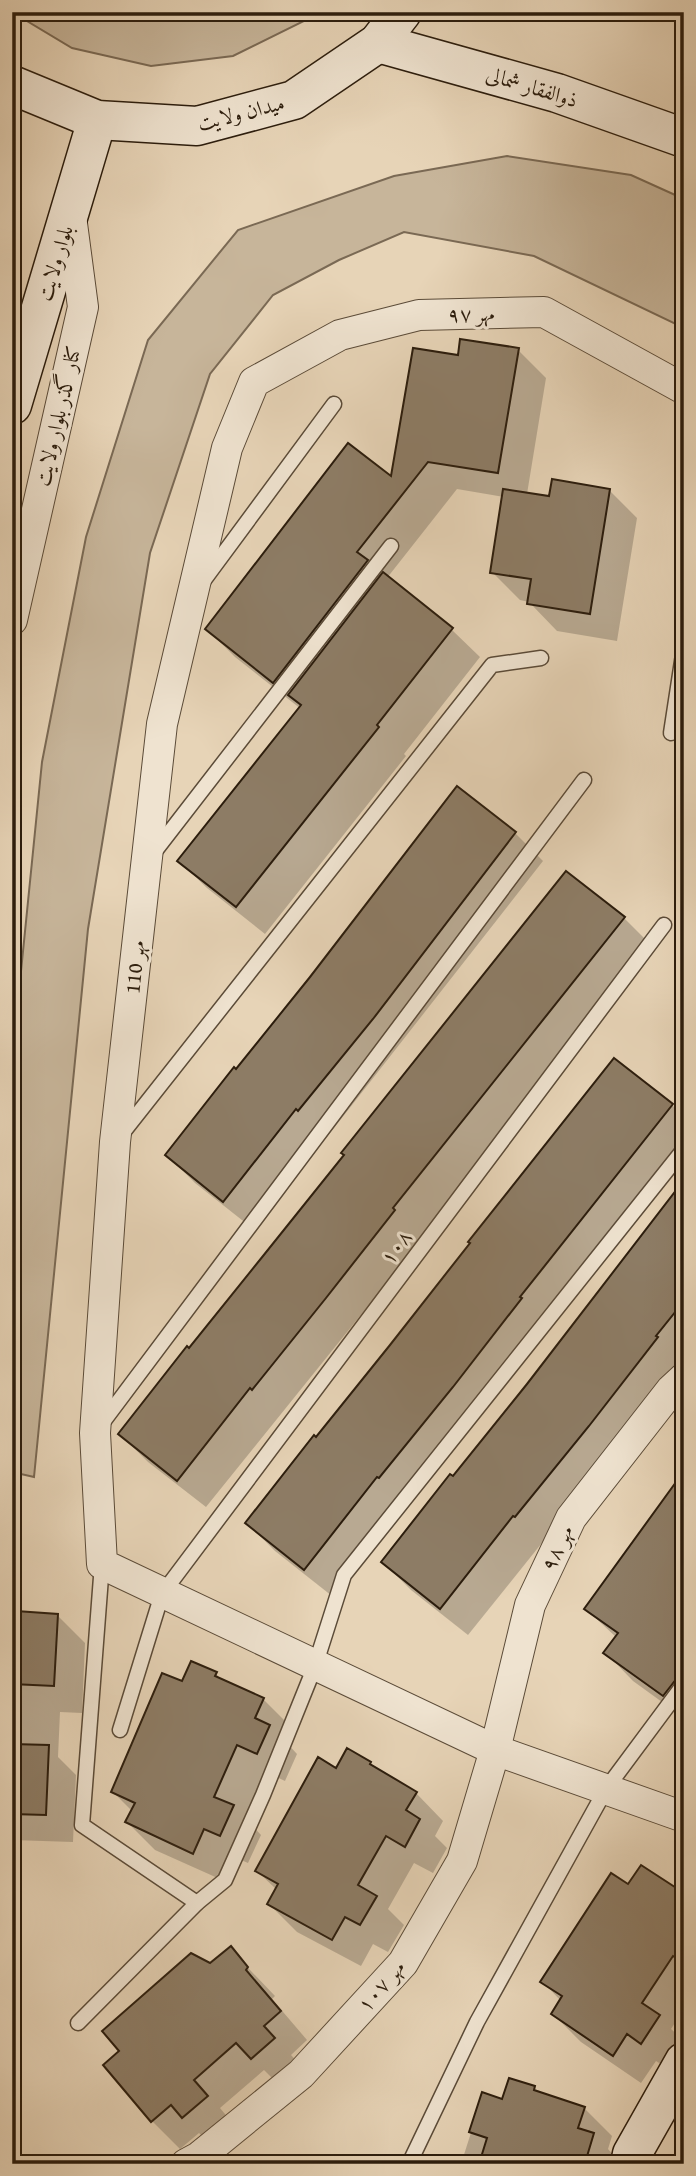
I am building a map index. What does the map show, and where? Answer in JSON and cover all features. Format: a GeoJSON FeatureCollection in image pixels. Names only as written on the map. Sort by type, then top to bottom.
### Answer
{"type":"FeatureCollection","features":[{"type":"Feature","properties":{"kind":"main road","name":"میدان ولایت"},"geometry":{"type":"LineString","coordinates":[[12,86],[97,120],[197,127],[294,100],[378,43],[402,12]]}},
{"type":"Feature","properties":{"kind":"main road","name":"ذوالفقار شمالی"},"geometry":{"type":"LineString","coordinates":[[378,43],[557,93],[684,138]]}},
{"type":"Feature","properties":{"kind":"main road","name":"بلوار ولایت"},"geometry":{"type":"LineString","coordinates":[[12,405],[97,120]]}},
{"type":"Feature","properties":{"kind":"main road"},"geometry":{"type":"LineString","coordinates":[[629,2164],[632,2154],[684,2062]]}},
{"type":"Feature","properties":{"kind":"street","name":"کنار گذر بلوار ولایت"},"geometry":{"type":"LineString","coordinates":[[12,620],[83,307],[70,209]]}},
{"type":"Feature","properties":{"kind":"street","name":"مهر ۹۷"},"geometry":{"type":"LineString","coordinates":[[254,382],[340,335],[419,315],[544,312],[684,389]]}},
{"type":"Feature","properties":{"kind":"street","name":"مهر 110"},"geometry":{"type":"LineString","coordinates":[[102,1564],[95,1433],[115,1142],[163,724],[227,448],[254,382]]}},
{"type":"Feature","properties":{"kind":"street","name":"مهر ۹۸"},"geometry":{"type":"LineString","coordinates":[[495,1750],[530,1605],[571,1518],[671,1390],[684,1378]]}},
{"type":"Feature","properties":{"kind":"street"},"geometry":{"type":"LineString","coordinates":[[102,1564],[495,1750],[684,1817]]}},
{"type":"Feature","properties":{"kind":"street","name":"مهر ۱۰۷"},"geometry":{"type":"LineString","coordinates":[[186,2164],[199,2157],[301,2074],[403,1963],[461,1861],[495,1750]]}},
{"type":"Feature","properties":{"kind":"lane"},"geometry":{"type":"LineString","coordinates":[[192,596],[334,404]]}},
{"type":"Feature","properties":{"kind":"lane"},"geometry":{"type":"LineString","coordinates":[[147,863],[391,546]]}},
{"type":"Feature","properties":{"kind":"lane"},"geometry":{"type":"LineString","coordinates":[[671,733],[684,648]]}},
{"type":"Feature","properties":{"kind":"lane"},"geometry":{"type":"LineString","coordinates":[[115,1142],[492,665],[541,658]]}},
{"type":"Feature","properties":{"kind":"lane"},"geometry":{"type":"LineString","coordinates":[[95,1433],[584,780]]}},
{"type":"Feature","properties":{"kind":"lane","name":"۱۰۸"},"geometry":{"type":"LineString","coordinates":[[120,1730],[162,1594],[664,925]]}},
{"type":"Feature","properties":{"kind":"lane"},"geometry":{"type":"LineString","coordinates":[[78,2023],[197,1903],[225,1880],[263,1796],[315,1666],[344,1576],[684,1149]]}},
{"type":"Feature","properties":{"kind":"lane"},"geometry":{"type":"LineString","coordinates":[[102,1564],[82,1825],[197,1903]]}},
{"type":"Feature","properties":{"kind":"lane"},"geometry":{"type":"LineString","coordinates":[[408,2164],[477,2022],[606,1789],[684,1684]]}},
{"type":"Feature","properties":{"kind":"shaded area"},"geometry":{"type":"Polygon","coordinates":[[[12,12],[314,12],[306,20],[233,56],[151,66],[72,48],[12,12]]]}},
{"type":"Feature","properties":{"kind":"shaded area"},"geometry":{"type":"Polygon","coordinates":[[[507,156],[631,175],[684,199],[684,328],[534,256],[404,232],[339,260],[273,295],[210,374],[150,553],[88,929],[34,1477],[12,1472],[12,1061],[42,762],[86,537],[148,340],[238,230],[394,176],[507,156]]]}},
{"type":"Feature","properties":{"kind":"building"},"geometry":{"type":"Polygon","coordinates":[[[460,339],[519,348],[498,473],[428,462],[357,552],[368,560],[273,683],[205,629],[348,443],[391,476],[413,348],[458,355],[460,339]]]}},
{"type":"Feature","properties":{"kind":"building"},"geometry":{"type":"Polygon","coordinates":[[[552,479],[610,489],[590,614],[527,604],[531,579],[490,573],[503,489],[549,496],[552,479]]]}},
{"type":"Feature","properties":{"kind":"building"},"geometry":{"type":"Polygon","coordinates":[[[383,572],[453,628],[377,725],[379,727],[236,907],[177,861],[301,705],[288,695],[383,572]]]}},
{"type":"Feature","properties":{"kind":"building"},"geometry":{"type":"Polygon","coordinates":[[[457,786],[516,832],[373,1019],[298,1111],[296,1109],[223,1202],[165,1155],[310,977],[457,786]]]}},
{"type":"Feature","properties":{"kind":"building"},"geometry":{"type":"Polygon","coordinates":[[[566,871],[625,917],[393,1208],[395,1210],[326,1298],[252,1390],[250,1388],[177,1481],[118,1434],[344,1155],[341,1153],[566,871]]]}},
{"type":"Feature","properties":{"kind":"building"},"geometry":{"type":"Polygon","coordinates":[[[614,1058],[673,1104],[520,1297],[522,1298],[453,1387],[379,1478],[377,1477],[304,1570],[245,1523],[390,1345],[614,1058]]]}},
{"type":"Feature","properties":{"kind":"building"},"geometry":{"type":"Polygon","coordinates":[[[684,1180],[684,1301],[589,1426],[515,1517],[513,1516],[440,1609],[381,1562],[450,1474],[453,1476],[527,1384],[684,1180]]]}},
{"type":"Feature","properties":{"kind":"building"},"geometry":{"type":"Polygon","coordinates":[[[684,1471],[684,1675],[677,1678],[663,1696],[603,1653],[618,1633],[584,1609],[684,1471]]]}},
{"type":"Feature","properties":{"kind":"building"},"geometry":{"type":"Polygon","coordinates":[[[16,1611],[58,1614],[54,1686],[12,1684],[12,1644],[16,1611]]]}},
{"type":"Feature","properties":{"kind":"building"},"geometry":{"type":"Polygon","coordinates":[[[191,1661],[217,1672],[215,1676],[264,1698],[255,1718],[270,1725],[257,1754],[237,1745],[214,1797],[234,1805],[220,1836],[204,1829],[193,1854],[125,1822],[135,1803],[111,1792],[162,1673],[182,1681],[191,1661]]]}},
{"type":"Feature","properties":{"kind":"building"},"geometry":{"type":"Polygon","coordinates":[[[12,1744],[49,1745],[46,1815],[12,1814],[12,1744]]]}},
{"type":"Feature","properties":{"kind":"building"},"geometry":{"type":"Polygon","coordinates":[[[347,1748],[417,1792],[406,1810],[420,1819],[405,1847],[386,1836],[358,1885],[377,1896],[360,1925],[345,1917],[332,1940],[267,1904],[278,1884],[255,1871],[318,1757],[336,1768],[347,1748]]]}},
{"type":"Feature","properties":{"kind":"building"},"geometry":{"type":"Polygon","coordinates":[[[641,1865],[684,1893],[684,1963],[673,1956],[642,2003],[660,2015],[641,2044],[627,2034],[613,2056],[551,2014],[562,1996],[540,1982],[611,1873],[628,1884],[641,1865]]]}},
{"type":"Feature","properties":{"kind":"building"},"geometry":{"type":"Polygon","coordinates":[[[231,1946],[248,1967],[246,1970],[281,2011],[264,2026],[275,2038],[251,2059],[236,2043],[194,2080],[208,2096],[182,2118],[171,2105],[151,2122],[103,2065],[119,2051],[102,2031],[191,1953],[210,1963],[231,1946]]]}},
{"type":"Feature","properties":{"kind":"building"},"geometry":{"type":"Polygon","coordinates":[[[509,2078],[535,2086],[534,2090],[585,2107],[578,2128],[594,2133],[585,2163],[564,2157],[561,2164],[479,2164],[487,2138],[469,2132],[482,2092],[502,2099],[509,2078]]]}}]}
